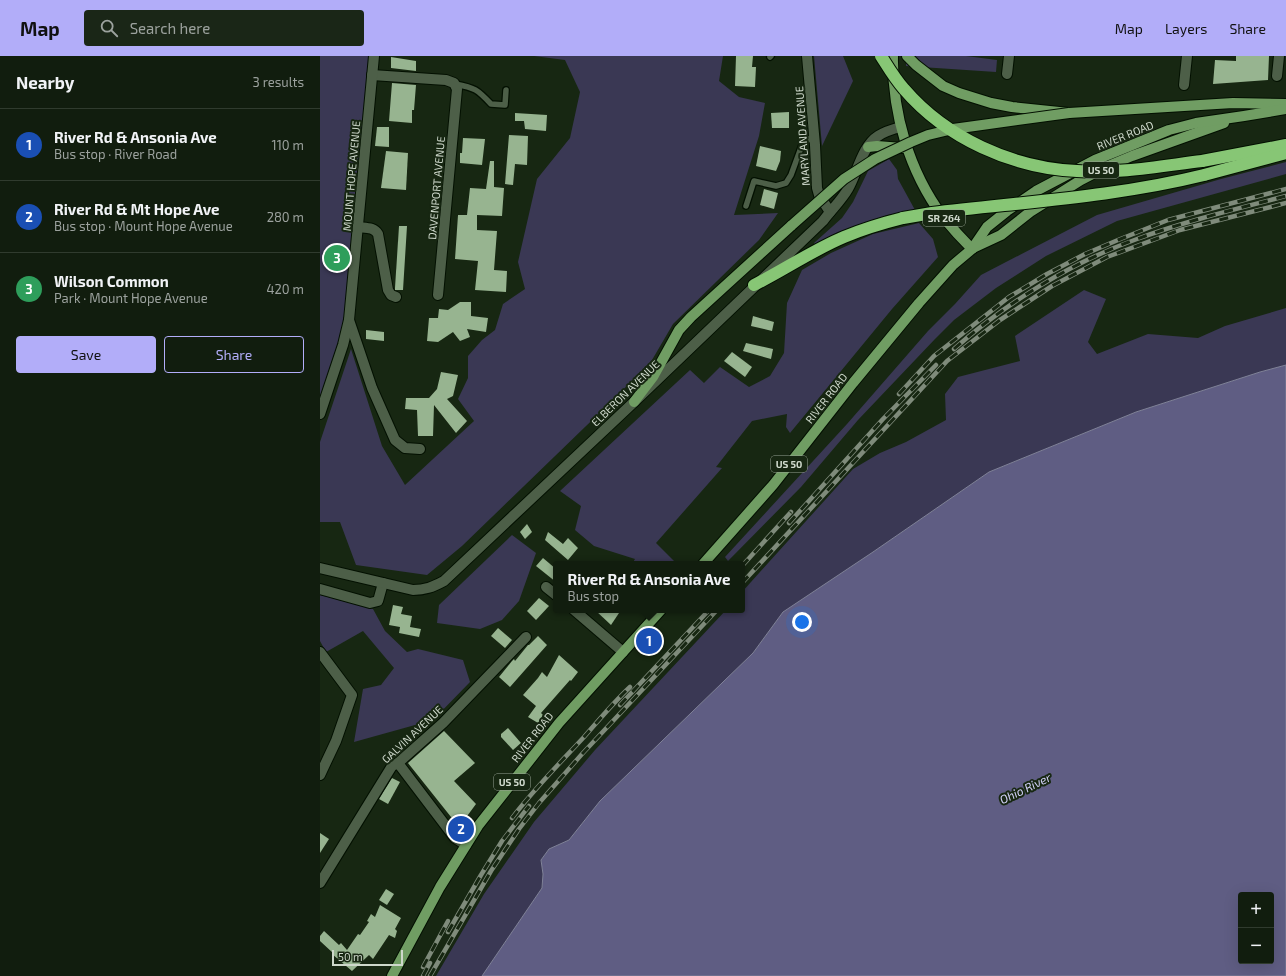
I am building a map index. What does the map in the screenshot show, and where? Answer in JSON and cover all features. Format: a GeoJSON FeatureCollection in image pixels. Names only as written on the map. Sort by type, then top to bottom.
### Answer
{"type":"FeatureCollection","features":[{"type":"Feature","properties":{"kind":"highway"},"geometry":{"type":"LineString","coordinates":[[881,56],[903,88],[935,118],[955,133],[989,151],[1008,158],[1052,169],[1078,172],[1128,169],[1202,161],[1286,145]]}},
{"type":"Feature","properties":{"kind":"highway"},"geometry":{"type":"LineString","coordinates":[[754,285],[844,237],[903,218],[932,213],[1169,184],[1286,153]]}},
{"type":"Feature","properties":{"kind":"main road","name":"SR 264"},"geometry":{"type":"LineString","coordinates":[[893,56],[895,97],[901,127],[916,172],[928,195],[944,217],[972,249]]}},
{"type":"Feature","properties":{"kind":"main road"},"geometry":{"type":"LineString","coordinates":[[907,56],[943,86],[973,98],[1012,107],[1069,113]]}},
{"type":"Feature","properties":{"kind":"main road"},"geometry":{"type":"LineString","coordinates":[[634,402],[653,377],[679,330],[691,316],[838,184],[875,159],[911,142],[928,135],[953,129],[1069,113],[1233,103],[1286,104]]}},
{"type":"Feature","properties":{"kind":"main road","name":"RIVER ROAD"},"geometry":{"type":"LineString","coordinates":[[706,561],[773,485],[853,383],[919,303],[953,266],[972,249],[987,227],[1007,211],[1036,191],[1095,160],[1137,142],[1184,125],[1286,109]]}},
{"type":"Feature","properties":{"kind":"main road","name":"RIVER ROAD"},"geometry":{"type":"LineString","coordinates":[[972,249],[1001,235],[1036,209],[1081,180],[1108,166],[1164,144],[1244,116]]}},
{"type":"Feature","properties":{"kind":"main road"},"geometry":{"type":"LineString","coordinates":[[868,147],[877,146],[908,149]]}},
{"type":"Feature","properties":{"kind":"main road","name":"RIVER ROAD"},"geometry":{"type":"LineString","coordinates":[[392,976],[440,887],[478,826],[559,723],[658,613]]}},
{"type":"Feature","properties":{"kind":"street","name":"MOUNT HOPE AVENUE"},"geometry":{"type":"LineString","coordinates":[[320,414],[343,345],[349,320],[374,56]]}},
{"type":"Feature","properties":{"kind":"street","name":"MARYLAND AVENUE"},"geometry":{"type":"LineString","coordinates":[[808,56],[815,135],[817,188],[819,195],[830,212]]}},
{"type":"Feature","properties":{"kind":"street"},"geometry":{"type":"LineString","coordinates":[[1007,74],[1009,56]]}},
{"type":"Feature","properties":{"kind":"street"},"geometry":{"type":"LineString","coordinates":[[1184,85],[1187,56]]}},
{"type":"Feature","properties":{"kind":"street"},"geometry":{"type":"LineString","coordinates":[[1278,76],[1279,56]]}},
{"type":"Feature","properties":{"kind":"street"},"geometry":{"type":"LineString","coordinates":[[372,75],[446,80],[454,84]]}},
{"type":"Feature","properties":{"kind":"street","name":"DAVENPORT AVENUE"},"geometry":{"type":"LineString","coordinates":[[438,295],[457,89],[454,84]]}},
{"type":"Feature","properties":{"kind":"street","name":"ELBERON AVENUE"},"geometry":{"type":"LineString","coordinates":[[320,568],[412,590],[431,588],[444,581],[634,402],[822,221],[843,197],[870,143],[878,136],[901,127]]}},
{"type":"Feature","properties":{"kind":"street"},"geometry":{"type":"LineString","coordinates":[[358,227],[373,228],[378,234],[388,290],[391,295],[396,297]]}},
{"type":"Feature","properties":{"kind":"street"},"geometry":{"type":"LineString","coordinates":[[349,320],[366,373],[395,440],[405,448],[420,449]]}},
{"type":"Feature","properties":{"kind":"street"},"geometry":{"type":"LineString","coordinates":[[320,589],[370,603],[378,601],[383,583]]}},
{"type":"Feature","properties":{"kind":"street"},"geometry":{"type":"LineString","coordinates":[[546,587],[553,593]]}},
{"type":"Feature","properties":{"kind":"street"},"geometry":{"type":"LineString","coordinates":[[578,613],[623,652]]}},
{"type":"Feature","properties":{"kind":"street","name":"GALVIN AVENUE"},"geometry":{"type":"LineString","coordinates":[[320,883],[392,766],[398,763],[443,723],[526,637]]}},
{"type":"Feature","properties":{"kind":"street"},"geometry":{"type":"LineString","coordinates":[[320,652],[352,695],[336,741],[320,775]]}},
{"type":"Feature","properties":{"kind":"street"},"geometry":{"type":"LineString","coordinates":[[398,763],[455,838],[466,845]]}},
{"type":"Feature","properties":{"kind":"lane"},"geometry":{"type":"LineString","coordinates":[[454,84],[472,87],[491,104],[505,105],[506,90]]}},
{"type":"Feature","properties":{"kind":"lane"},"geometry":{"type":"LineString","coordinates":[[746,206],[754,181],[776,186],[786,183],[789,179],[802,145],[815,135]]}},
{"type":"Feature","properties":{"kind":"shaded area"},"geometry":{"type":"Polygon","coordinates":[[[320,56],[374,56],[349,320],[320,414],[320,56]]]}},
{"type":"Feature","properties":{"kind":"shaded area"},"geometry":{"type":"Polygon","coordinates":[[[534,56],[723,56],[719,81],[739,97],[765,103],[759,136],[734,215],[778,213],[759,240],[673,324],[652,360],[616,397],[462,546],[427,575],[356,565],[340,522],[320,522],[320,442],[351,349],[382,446],[405,485],[474,421],[458,399],[468,378],[468,356],[482,340],[495,330],[503,304],[525,289],[518,262],[537,179],[570,138],[580,92],[565,60],[534,56]]]}},
{"type":"Feature","properties":{"kind":"shaded area"},"geometry":{"type":"Polygon","coordinates":[[[814,56],[843,56],[853,81],[822,146],[814,56]]]}},
{"type":"Feature","properties":{"kind":"shaded area"},"geometry":{"type":"Polygon","coordinates":[[[906,56],[966,56],[997,60],[996,72],[906,66],[906,56]]]}},
{"type":"Feature","properties":{"kind":"shaded area"},"geometry":{"type":"Polygon","coordinates":[[[889,159],[897,170],[898,179],[915,210],[887,215],[816,247],[814,243],[842,218],[853,202],[868,171],[889,159]]]}},
{"type":"Feature","properties":{"kind":"shaded area"},"geometry":{"type":"Polygon","coordinates":[[[1286,162],[1286,174],[1117,221],[1046,256],[996,288],[954,320],[858,420],[801,487],[728,561],[725,557],[847,424],[928,331],[981,275],[1097,215],[1286,162]]]}},
{"type":"Feature","properties":{"kind":"shaded area"},"geometry":{"type":"Polygon","coordinates":[[[919,223],[933,239],[938,257],[892,309],[790,433],[786,427],[787,414],[752,421],[716,467],[722,468],[656,543],[674,561],[634,561],[635,559],[594,546],[575,530],[581,506],[560,491],[690,370],[704,383],[720,367],[749,387],[770,376],[784,353],[787,303],[802,270],[831,253],[873,234],[919,223]]]}},
{"type":"Feature","properties":{"kind":"shaded area"},"geometry":{"type":"Polygon","coordinates":[[[1084,290],[1106,299],[1088,342],[1097,354],[1148,334],[1198,338],[1225,326],[1286,308],[1286,365],[1136,412],[989,472],[783,612],[753,653],[600,801],[569,840],[549,849],[541,860],[543,873],[542,888],[482,976],[436,976],[484,894],[534,822],[595,750],[723,613],[745,613],[745,589],[853,469],[880,453],[906,442],[946,420],[945,394],[958,377],[1020,361],[1015,336],[1084,290]]]}},
{"type":"Feature","properties":{"kind":"shaded area"},"geometry":{"type":"Polygon","coordinates":[[[512,535],[536,553],[519,601],[502,620],[480,629],[437,623],[439,605],[512,535]]]}},
{"type":"Feature","properties":{"kind":"shaded area"},"geometry":{"type":"Polygon","coordinates":[[[320,595],[373,609],[385,631],[407,652],[418,649],[463,660],[470,682],[433,720],[354,742],[363,689],[381,685],[394,668],[363,631],[326,652],[320,641],[320,595]]]}},
{"type":"Feature","properties":{"kind":"water","name":"Ohio River"},"geometry":{"type":"Polygon","coordinates":[[[1286,365],[1286,976],[482,976],[542,888],[543,874],[541,860],[549,849],[569,840],[600,801],[753,653],[783,612],[989,472],[1136,412],[1286,365]]]}},
{"type":"Feature","properties":{"kind":"building"},"geometry":{"type":"Polygon","coordinates":[[[736,56],[753,56],[752,67],[756,67],[755,87],[735,86],[736,56]]]}},
{"type":"Feature","properties":{"kind":"building"},"geometry":{"type":"Polygon","coordinates":[[[1236,56],[1269,56],[1268,80],[1213,84],[1215,60],[1236,61],[1236,56]]]}},
{"type":"Feature","properties":{"kind":"building"},"geometry":{"type":"Polygon","coordinates":[[[391,57],[416,61],[416,71],[391,68],[391,57]]]}},
{"type":"Feature","properties":{"kind":"building"},"geometry":{"type":"Polygon","coordinates":[[[392,83],[416,85],[414,110],[412,110],[412,123],[389,121],[392,83]]]}},
{"type":"Feature","properties":{"kind":"building"},"geometry":{"type":"Polygon","coordinates":[[[789,112],[789,128],[772,128],[771,113],[789,112]]]}},
{"type":"Feature","properties":{"kind":"building"},"geometry":{"type":"Polygon","coordinates":[[[515,113],[547,115],[546,131],[525,129],[524,121],[515,121],[515,113]]]}},
{"type":"Feature","properties":{"kind":"building"},"geometry":{"type":"Polygon","coordinates":[[[377,127],[389,127],[389,147],[375,146],[377,127]]]}},
{"type":"Feature","properties":{"kind":"building"},"geometry":{"type":"Polygon","coordinates":[[[509,135],[528,136],[527,165],[515,164],[513,185],[505,184],[509,135]]]}},
{"type":"Feature","properties":{"kind":"building"},"geometry":{"type":"Polygon","coordinates":[[[463,138],[485,139],[482,165],[460,163],[463,138]]]}},
{"type":"Feature","properties":{"kind":"building"},"geometry":{"type":"Polygon","coordinates":[[[760,146],[781,151],[780,161],[776,171],[756,166],[760,146]]]}},
{"type":"Feature","properties":{"kind":"building"},"geometry":{"type":"Polygon","coordinates":[[[386,151],[408,153],[406,190],[381,188],[386,151]]]}},
{"type":"Feature","properties":{"kind":"building"},"geometry":{"type":"Polygon","coordinates":[[[490,161],[494,161],[494,187],[504,188],[502,216],[477,215],[477,230],[497,231],[494,270],[507,271],[506,292],[475,290],[478,261],[455,259],[458,215],[467,215],[470,188],[486,189],[490,161]]]}},
{"type":"Feature","properties":{"kind":"building"},"geometry":{"type":"Polygon","coordinates":[[[764,189],[778,193],[774,209],[760,205],[764,189]]]}},
{"type":"Feature","properties":{"kind":"building"},"geometry":{"type":"Polygon","coordinates":[[[399,226],[407,226],[403,290],[395,290],[395,288],[399,226]]]}},
{"type":"Feature","properties":{"kind":"building"},"geometry":{"type":"Polygon","coordinates":[[[460,302],[471,302],[471,316],[488,318],[486,332],[467,329],[470,337],[460,341],[453,332],[438,342],[427,341],[429,318],[438,318],[439,309],[448,310],[460,302]]]}},
{"type":"Feature","properties":{"kind":"building"},"geometry":{"type":"Polygon","coordinates":[[[753,316],[774,322],[772,331],[751,326],[753,316]]]}},
{"type":"Feature","properties":{"kind":"building"},"geometry":{"type":"Polygon","coordinates":[[[366,330],[384,332],[384,341],[366,339],[366,330]]]}},
{"type":"Feature","properties":{"kind":"building"},"geometry":{"type":"Polygon","coordinates":[[[746,343],[773,349],[771,359],[743,351],[746,343]]]}},
{"type":"Feature","properties":{"kind":"building"},"geometry":{"type":"Polygon","coordinates":[[[732,352],[752,367],[745,377],[724,361],[732,352]]]}},
{"type":"Feature","properties":{"kind":"building"},"geometry":{"type":"Polygon","coordinates":[[[441,372],[458,375],[453,396],[447,399],[467,421],[456,433],[434,405],[433,436],[418,436],[417,410],[405,409],[406,398],[429,398],[437,389],[441,372]]]}},
{"type":"Feature","properties":{"kind":"building"},"geometry":{"type":"Polygon","coordinates":[[[527,524],[532,532],[525,539],[520,532],[527,524]]]}},
{"type":"Feature","properties":{"kind":"building"},"geometry":{"type":"Polygon","coordinates":[[[548,532],[563,544],[568,538],[578,548],[568,560],[545,540],[548,532]]]}},
{"type":"Feature","properties":{"kind":"building"},"geometry":{"type":"Polygon","coordinates":[[[543,558],[553,566],[553,580],[536,566],[543,558]]]}},
{"type":"Feature","properties":{"kind":"building"},"geometry":{"type":"Polygon","coordinates":[[[539,598],[549,606],[536,620],[527,611],[539,598]]]}},
{"type":"Feature","properties":{"kind":"building"},"geometry":{"type":"Polygon","coordinates":[[[393,605],[403,607],[401,614],[412,616],[410,627],[421,629],[419,637],[399,633],[400,627],[389,625],[393,605]]]}},
{"type":"Feature","properties":{"kind":"building"},"geometry":{"type":"Polygon","coordinates":[[[598,613],[619,613],[611,625],[598,613]]]}},
{"type":"Feature","properties":{"kind":"building"},"geometry":{"type":"Polygon","coordinates":[[[498,628],[512,640],[505,648],[491,636],[498,628]]]}},
{"type":"Feature","properties":{"kind":"building"},"geometry":{"type":"Polygon","coordinates":[[[538,636],[547,645],[510,687],[499,677],[512,661],[514,659],[515,661],[528,645],[538,636]]]}},
{"type":"Feature","properties":{"kind":"building"},"geometry":{"type":"Polygon","coordinates":[[[559,655],[578,672],[541,713],[543,715],[538,723],[528,717],[536,706],[523,695],[542,672],[547,677],[559,655]]]}},
{"type":"Feature","properties":{"kind":"building"},"geometry":{"type":"Polygon","coordinates":[[[508,728],[521,743],[513,750],[501,737],[501,734],[508,728]]]}},
{"type":"Feature","properties":{"kind":"building"},"geometry":{"type":"Polygon","coordinates":[[[444,731],[475,763],[454,781],[476,804],[459,827],[408,763],[444,731]]]}},
{"type":"Feature","properties":{"kind":"building"},"geometry":{"type":"Polygon","coordinates":[[[392,778],[400,782],[388,804],[379,799],[392,778]]]}},
{"type":"Feature","properties":{"kind":"building"},"geometry":{"type":"Polygon","coordinates":[[[320,833],[329,839],[320,853],[320,833]]]}},
{"type":"Feature","properties":{"kind":"building"},"geometry":{"type":"Polygon","coordinates":[[[386,889],[394,894],[387,905],[379,900],[386,889]]]}},
{"type":"Feature","properties":{"kind":"building"},"geometry":{"type":"Polygon","coordinates":[[[380,905],[401,918],[395,929],[397,931],[395,938],[389,935],[373,959],[369,955],[352,971],[332,954],[333,953],[320,941],[320,936],[324,931],[339,945],[341,943],[347,950],[358,934],[360,935],[369,922],[367,921],[371,914],[375,917],[380,905]]]}},
{"type":"Feature","properties":{"kind":"railway"},"geometry":{"type":"LineString","coordinates":[[899,394],[934,356],[1009,297],[1047,274],[1085,254],[1168,220],[1286,189]]}},
{"type":"Feature","properties":{"kind":"railway"},"geometry":{"type":"LineString","coordinates":[[954,349],[974,332],[1018,300],[1041,285],[1088,259],[1137,239],[1174,227],[1286,196]]}},
{"type":"Feature","properties":{"kind":"railway"},"geometry":{"type":"LineString","coordinates":[[745,580],[947,361],[1000,320],[1052,286],[1107,257],[1180,230],[1286,203]]}},
{"type":"Feature","properties":{"kind":"railway"},"geometry":{"type":"LineString","coordinates":[[789,523],[883,419],[936,365]]}},
{"type":"Feature","properties":{"kind":"railway"},"geometry":{"type":"LineString","coordinates":[[745,563],[791,512]]}},
{"type":"Feature","properties":{"kind":"railway"},"geometry":{"type":"LineString","coordinates":[[620,705],[706,613]]}},
{"type":"Feature","properties":{"kind":"railway"},"geometry":{"type":"LineString","coordinates":[[430,976],[491,871],[519,829],[539,803],[582,754],[714,613]]}},
{"type":"Feature","properties":{"kind":"railway"},"geometry":{"type":"LineString","coordinates":[[512,818],[538,787],[630,687]]}},
{"type":"Feature","properties":{"kind":"railway"},"geometry":{"type":"LineString","coordinates":[[448,932],[502,841],[529,806]]}},
{"type":"Feature","properties":{"kind":"railway"},"geometry":{"type":"LineString","coordinates":[[423,967],[448,921]]}},
{"type":"Feature","properties":{"kind":"railway"},"geometry":{"type":"LineString","coordinates":[[423,976],[430,963]]}},
{"type":"Feature","properties":{"kind":"place","name":"Wilson Common"},"geometry":{"type":"Point","coordinates":[337,258]}},
{"type":"Feature","properties":{"kind":"place","name":"River Rd & Ansonia Ave"},"geometry":{"type":"Point","coordinates":[649,641]}},
{"type":"Feature","properties":{"kind":"place","name":"River Rd & Mt Hope Ave"},"geometry":{"type":"Point","coordinates":[461,829]}}]}
